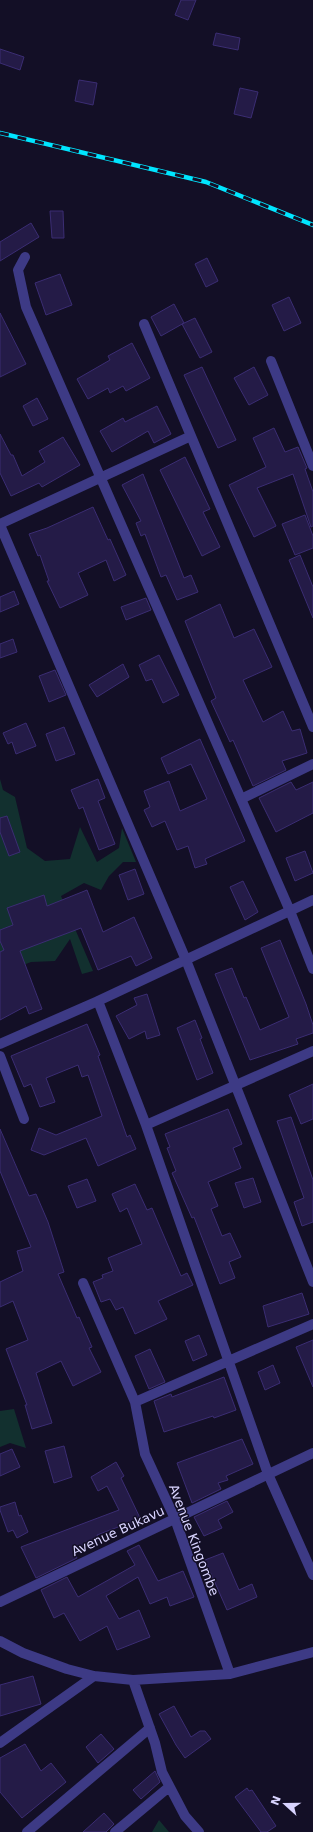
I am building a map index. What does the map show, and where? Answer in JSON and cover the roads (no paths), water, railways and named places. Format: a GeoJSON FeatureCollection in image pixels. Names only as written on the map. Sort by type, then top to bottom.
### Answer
{"type":"FeatureCollection","features":[{"type":"Feature","properties":{"kind":"street"},"geometry":{"type":"LineString","coordinates":[[24,257],[18,270],[26,307],[290,910],[313,968]]}},
{"type":"Feature","properties":{"kind":"street"},"geometry":{"type":"LineString","coordinates":[[144,324],[313,727]]}},
{"type":"Feature","properties":{"kind":"street"},"geometry":{"type":"LineString","coordinates":[[271,361],[313,466]]}},
{"type":"Feature","properties":{"kind":"street"},"geometry":{"type":"LineString","coordinates":[[191,436],[0,525],[186,960],[313,1282]]}},
{"type":"Feature","properties":{"kind":"street"},"geometry":{"type":"LineString","coordinates":[[241,799],[313,764]]}},
{"type":"Feature","properties":{"kind":"street"},"geometry":{"type":"LineString","coordinates":[[0,1044],[98,1001],[313,900]]}},
{"type":"Feature","properties":{"kind":"street"},"geometry":{"type":"LineString","coordinates":[[98,1001],[146,1125],[268,1474],[313,1575]]}},
{"type":"Feature","properties":{"kind":"street"},"geometry":{"type":"LineString","coordinates":[[146,1125],[313,1051]]}},
{"type":"Feature","properties":{"kind":"street"},"geometry":{"type":"LineString","coordinates":[[0,1056],[24,1120]]}},
{"type":"Feature","properties":{"kind":"street","name":"Avenue Kingombe"},"geometry":{"type":"LineString","coordinates":[[83,1283],[135,1402],[145,1454],[175,1519],[230,1674]]}},
{"type":"Feature","properties":{"kind":"street"},"geometry":{"type":"LineString","coordinates":[[135,1402],[313,1324]]}},
{"type":"Feature","properties":{"kind":"street","name":"Avenue Bukavu"},"geometry":{"type":"LineString","coordinates":[[0,1602],[313,1453]]}},
{"type":"Feature","properties":{"kind":"street"},"geometry":{"type":"LineString","coordinates":[[0,1641],[23,1653],[67,1669],[94,1676],[134,1680],[230,1674],[313,1652]]}},
{"type":"Feature","properties":{"kind":"street"},"geometry":{"type":"LineString","coordinates":[[0,1743],[94,1676]]}},
{"type":"Feature","properties":{"kind":"street"},"geometry":{"type":"LineString","coordinates":[[134,1680],[150,1728],[162,1772],[185,1816],[199,1832]]}},
{"type":"Feature","properties":{"kind":"street"},"geometry":{"type":"LineString","coordinates":[[27,1832],[150,1728]]}},
{"type":"Feature","properties":{"kind":"street"},"geometry":{"type":"LineString","coordinates":[[115,1832],[169,1787]]}},
{"type":"Feature","properties":{"kind":"railway"},"geometry":{"type":"LineString","coordinates":[[0,133],[206,182],[313,225]]}}]}
